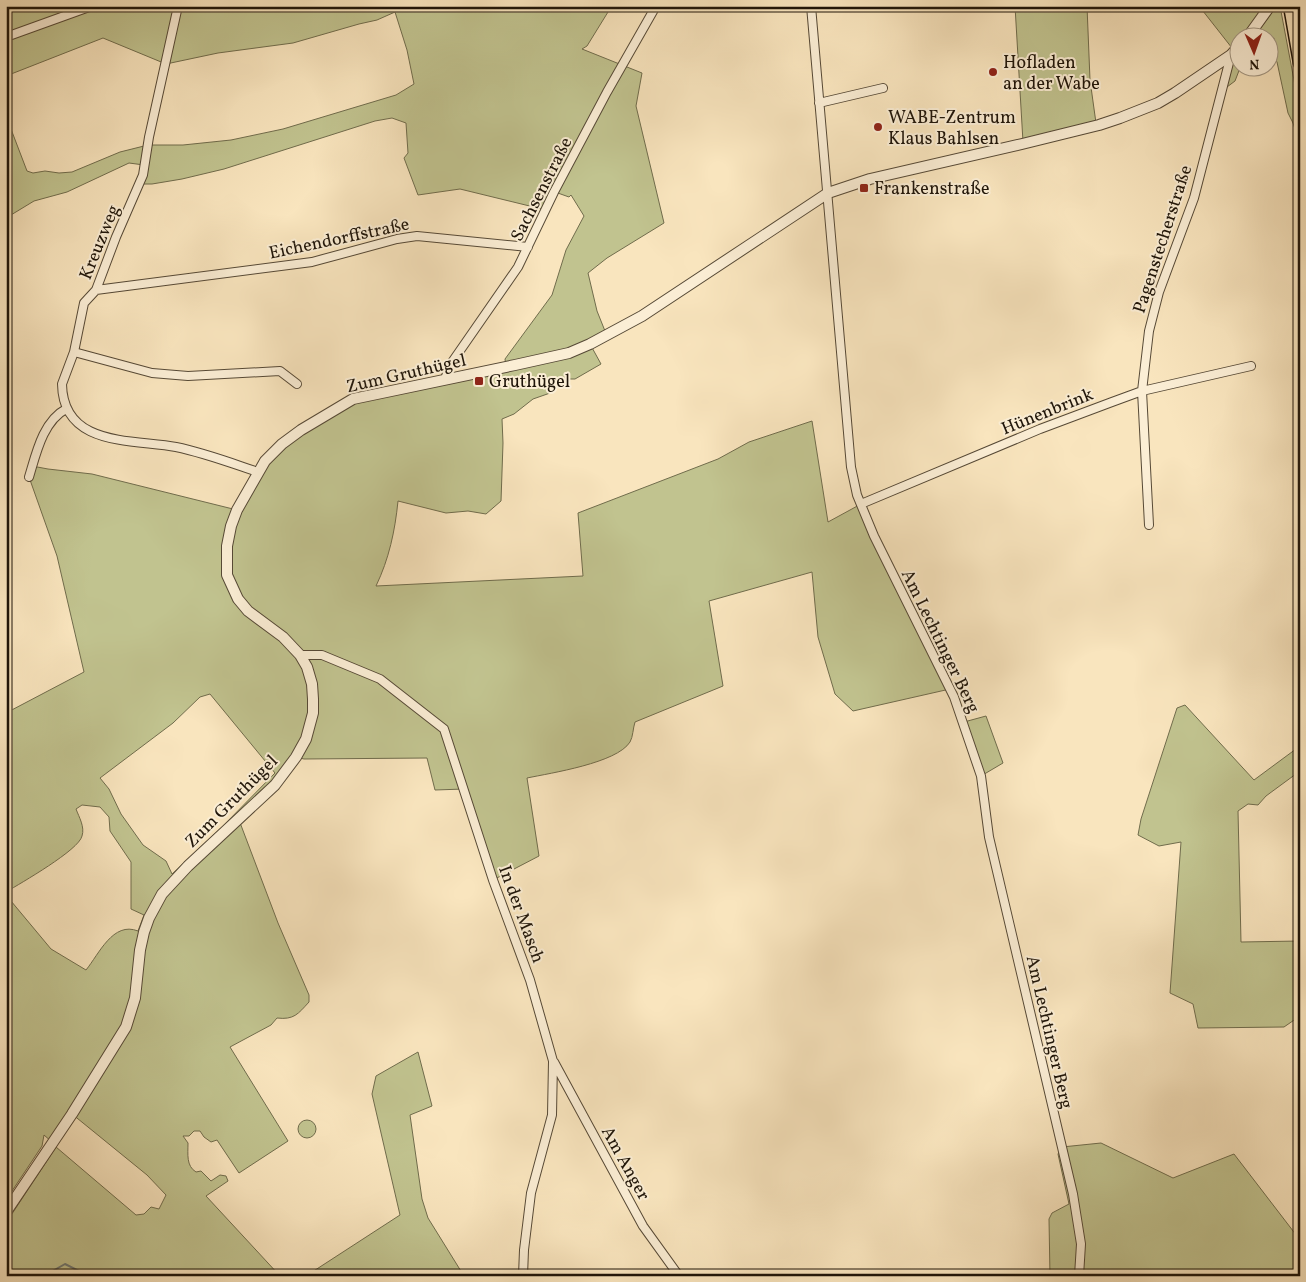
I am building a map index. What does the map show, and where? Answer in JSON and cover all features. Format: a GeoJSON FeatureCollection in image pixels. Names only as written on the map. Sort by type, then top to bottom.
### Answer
{"type":"FeatureCollection","features":[{"type":"Feature","properties":{"kind":"highway"},"geometry":{"type":"LineString","coordinates":[[1290,6],[1300,63]]}},
{"type":"Feature","properties":{"kind":"street"},"geometry":{"type":"LineString","coordinates":[[6,37],[92,6]]}},
{"type":"Feature","properties":{"kind":"street","name":"Kreuzweg"},"geometry":{"type":"LineString","coordinates":[[66,409],[62,384],[74,352],[84,303],[96,290],[116,237],[143,175],[149,137],[178,6]]}},
{"type":"Feature","properties":{"kind":"street","name":"Sachsenstraße"},"geometry":{"type":"LineString","coordinates":[[445,379],[450,365],[518,267],[554,192],[607,92],[656,6]]}},
{"type":"Feature","properties":{"kind":"street"},"geometry":{"type":"LineString","coordinates":[[811,6],[828,193]]}},
{"type":"Feature","properties":{"kind":"street"},"geometry":{"type":"LineString","coordinates":[[1254,28],[1270,6]]}},
{"type":"Feature","properties":{"kind":"street","name":"Zum Gruthügel"},"geometry":{"type":"LineString","coordinates":[[6,1212],[72,1114],[126,1026],[135,998],[140,950],[144,932],[162,894],[188,866],[275,785],[296,757],[310,726],[313,699],[312,684],[307,667],[300,655],[284,637],[248,611],[238,599],[227,575],[226,546],[230,526],[243,497],[271,455],[301,430],[353,399],[569,353],[598,340],[642,316],[828,193],[870,179],[1022,144],[1120,118],[1158,103],[1228,56]]}},
{"type":"Feature","properties":{"kind":"street","name":"Pagenstecherstraße"},"geometry":{"type":"LineString","coordinates":[[1149,525],[1142,391],[1153,311],[1194,198],[1228,66]]}},
{"type":"Feature","properties":{"kind":"street"},"geometry":{"type":"LineString","coordinates":[[819,103],[883,88]]}},
{"type":"Feature","properties":{"kind":"street","name":"Am Lechtinger Berg"},"geometry":{"type":"LineString","coordinates":[[828,193],[848,449],[855,485],[861,504],[891,572],[954,697],[981,776],[989,837],[1073,1194],[1081,1244],[1079,1276]]}},
{"type":"Feature","properties":{"kind":"street","name":"Eichendorffstraße"},"geometry":{"type":"LineString","coordinates":[[96,290],[312,262],[397,238],[417,236],[528,247]]}},
{"type":"Feature","properties":{"kind":"street"},"geometry":{"type":"LineString","coordinates":[[74,352],[152,373],[188,376],[280,371],[297,384]]}},
{"type":"Feature","properties":{"kind":"street","name":"Hünenbrink"},"geometry":{"type":"LineString","coordinates":[[861,504],[1040,429],[1142,391],[1251,366]]}},
{"type":"Feature","properties":{"kind":"street"},"geometry":{"type":"LineString","coordinates":[[30,477],[43,435],[59,412],[66,409],[85,430],[110,438],[177,447],[224,459],[258,472]]}},
{"type":"Feature","properties":{"kind":"street","name":"In der Masch"},"geometry":{"type":"LineString","coordinates":[[300,655],[322,655],[380,679],[444,729],[493,880],[530,980],[553,1061],[552,1115],[532,1193],[524,1250],[523,1276]]}},
{"type":"Feature","properties":{"kind":"street","name":"Am Anger"},"geometry":{"type":"LineString","coordinates":[[553,1061],[643,1226],[679,1276]]}},
{"type":"Feature","properties":{"kind":"green space"},"geometry":{"type":"Polygon","coordinates":[[[6,6],[606,6],[608,12],[587,46],[582,49],[642,73],[636,106],[664,223],[607,258],[588,273],[597,311],[607,336],[590,344],[601,364],[575,379],[563,379],[553,392],[533,399],[514,414],[502,419],[501,501],[486,514],[468,511],[446,513],[398,501],[391,545],[376,586],[583,576],[578,513],[718,459],[749,442],[812,421],[828,522],[861,504],[950,689],[853,711],[835,694],[818,637],[812,572],[709,601],[723,686],[635,722],[630,742],[612,756],[583,766],[527,778],[539,856],[493,880],[464,789],[435,790],[427,758],[304,759],[296,757],[239,820],[278,923],[309,995],[309,1002],[292,1017],[277,1018],[271,1025],[230,1047],[288,1141],[239,1173],[217,1140],[211,1142],[200,1131],[194,1131],[189,1136],[183,1136],[188,1143],[188,1159],[196,1172],[201,1171],[211,1181],[220,1175],[226,1176],[228,1181],[206,1196],[280,1276],[6,1276],[6,1223],[56,1147],[136,1215],[144,1214],[151,1207],[159,1209],[166,1195],[147,1175],[72,1114],[52,1142],[44,1135],[42,1146],[6,1200],[6,895],[51,949],[86,970],[114,935],[129,929],[138,931],[144,915],[131,909],[131,862],[110,831],[109,817],[100,807],[82,805],[76,809],[83,829],[82,836],[78,842],[49,866],[6,892],[6,713],[84,672],[57,556],[29,477],[32,466],[92,474],[237,510],[265,461],[353,399],[506,367],[505,359],[552,295],[566,250],[584,216],[571,195],[569,197],[555,192],[546,210],[460,189],[418,195],[404,158],[408,153],[406,123],[392,118],[375,121],[224,169],[182,179],[152,184],[139,184],[144,165],[129,163],[67,192],[34,201],[6,218],[6,116],[27,171],[33,173],[45,171],[72,172],[120,152],[148,145],[183,145],[231,140],[283,129],[396,95],[414,84],[407,50],[395,12],[377,20],[293,43],[218,53],[166,64],[103,38],[6,76],[6,6]],[[210,694],[200,697],[173,723],[100,778],[109,789],[121,814],[143,845],[166,861],[172,874],[275,773],[210,694]]]}},
{"type":"Feature","properties":{"kind":"green space"},"geometry":{"type":"Polygon","coordinates":[[[1015,6],[1087,6],[1090,80],[1096,123],[1023,142],[1015,6]]]}},
{"type":"Feature","properties":{"kind":"green space"},"geometry":{"type":"Polygon","coordinates":[[[1199,6],[1267,6],[1250,28],[1228,28],[1228,43],[1199,6]]]}},
{"type":"Feature","properties":{"kind":"green space"},"geometry":{"type":"Polygon","coordinates":[[[1277,6],[1280,6],[1300,112],[1300,145],[1288,113],[1278,67],[1278,28],[1260,28],[1277,6]]]}},
{"type":"Feature","properties":{"kind":"green space"},"geometry":{"type":"Polygon","coordinates":[[[1228,75],[1228,78],[1236,78],[1227,87],[1225,86],[1228,75]]]}},
{"type":"Feature","properties":{"kind":"green space"},"geometry":{"type":"Polygon","coordinates":[[[1185,705],[1254,780],[1300,746],[1300,771],[1266,796],[1258,805],[1248,804],[1238,811],[1241,942],[1300,941],[1300,1016],[1284,1027],[1198,1028],[1193,1004],[1170,993],[1181,842],[1159,846],[1138,835],[1141,819],[1177,708],[1185,705]]]}},
{"type":"Feature","properties":{"kind":"green space"},"geometry":{"type":"Polygon","coordinates":[[[986,716],[1003,763],[981,776],[964,722],[986,716]]]}},
{"type":"Feature","properties":{"kind":"green space"},"geometry":{"type":"Polygon","coordinates":[[[418,1052],[432,1106],[410,1115],[422,1199],[428,1218],[464,1276],[306,1276],[400,1215],[372,1094],[376,1076],[418,1052]]]}},
{"type":"Feature","properties":{"kind":"green space"},"geometry":{"type":"Polygon","coordinates":[[[303,1120],[311,1120],[316,1125],[314,1136],[303,1138],[298,1133],[298,1125],[303,1120]]]}},
{"type":"Feature","properties":{"kind":"green space"},"geometry":{"type":"Polygon","coordinates":[[[1101,1143],[1173,1178],[1234,1154],[1300,1240],[1300,1276],[1050,1276],[1049,1219],[1052,1213],[1069,1204],[1058,1154],[1062,1147],[1101,1143]]]}},
{"type":"Feature","properties":{"kind":"waterway"},"geometry":{"type":"LineString","coordinates":[[44,1276],[65,1264],[89,1276]]}},
{"type":"Feature","properties":{"kind":"place","name":"Hofladen an der Wabe"},"geometry":{"type":"Point","coordinates":[993,72]}},
{"type":"Feature","properties":{"kind":"place","name":"WABE-Zentrum Klaus Bahlsen"},"geometry":{"type":"Point","coordinates":[878,127]}},
{"type":"Feature","properties":{"kind":"place","name":"Frankenstraße"},"geometry":{"type":"Point","coordinates":[864,188]}},
{"type":"Feature","properties":{"kind":"place","name":"Gruthügel"},"geometry":{"type":"Point","coordinates":[479,381]}}]}
